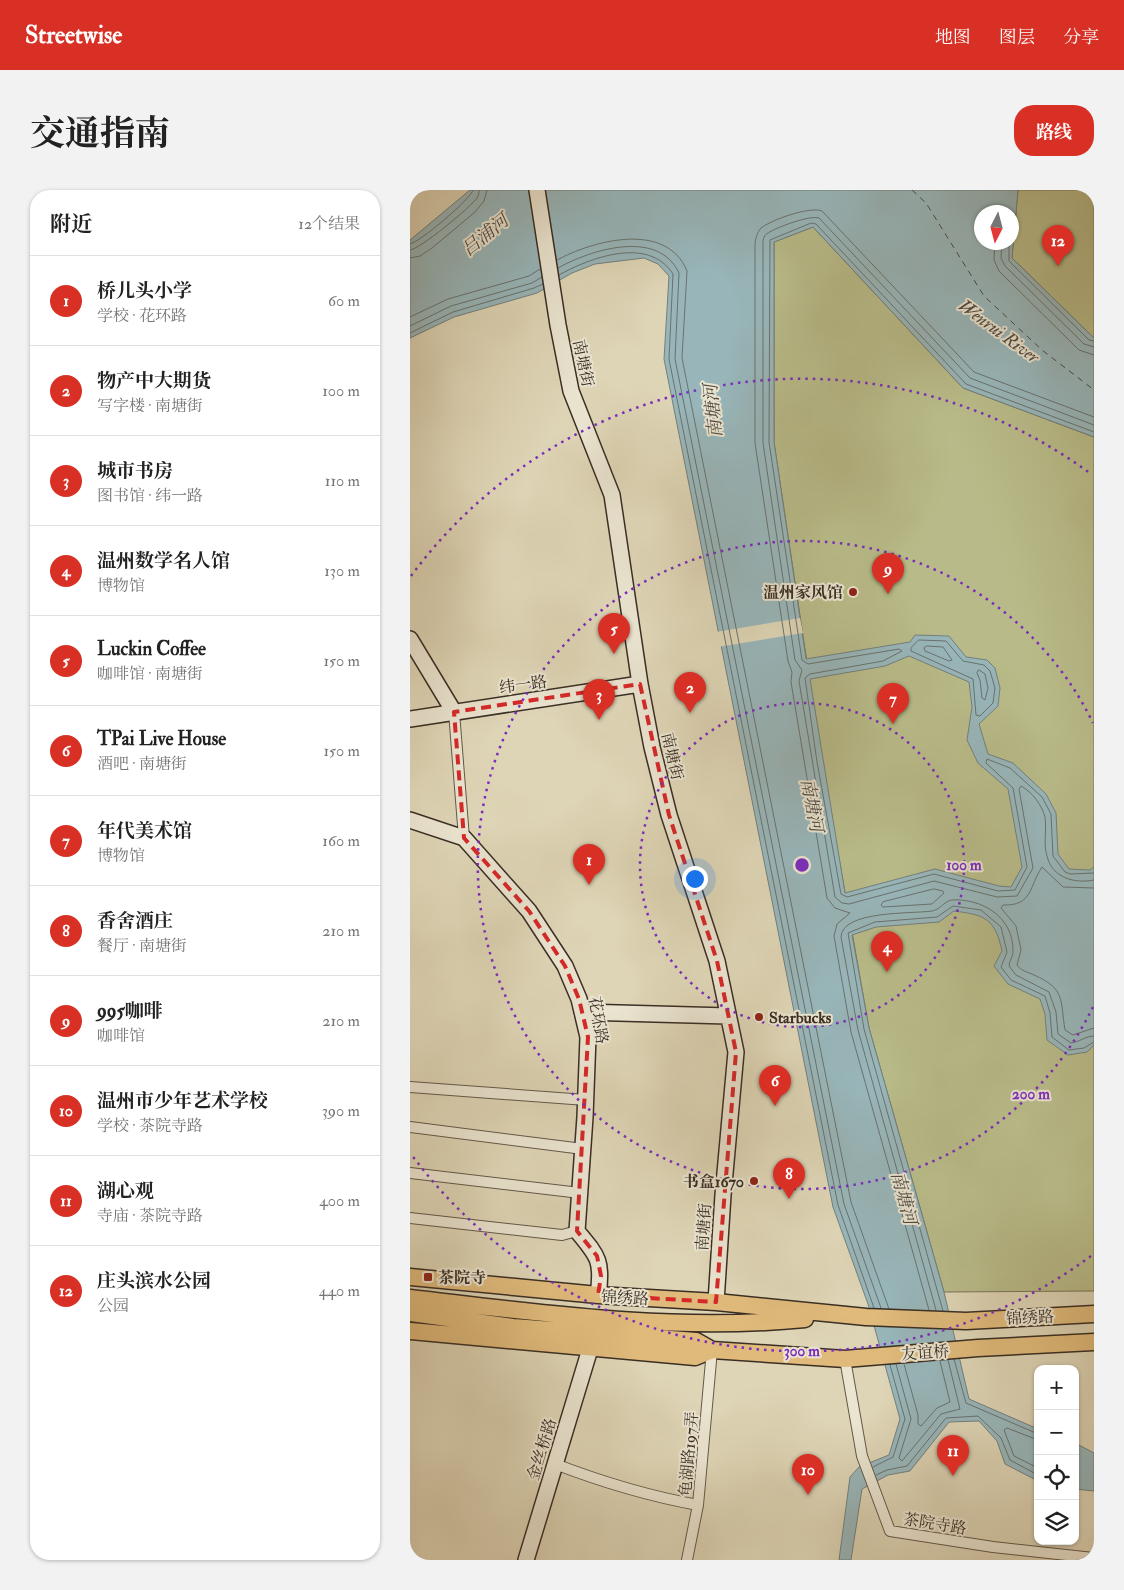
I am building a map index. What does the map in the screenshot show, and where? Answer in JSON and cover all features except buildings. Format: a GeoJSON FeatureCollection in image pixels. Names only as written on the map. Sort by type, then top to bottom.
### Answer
{"type":"FeatureCollection","features":[{"type":"Feature","properties":{"kind":"main road","name":"锦绣路"},"geometry":{"type":"LineString","coordinates":[[410,1278],[598,1295],[716,1302],[866,1317]]}},
{"type":"Feature","properties":{"kind":"main road","name":"锦绣路"},"geometry":{"type":"LineString","coordinates":[[410,1298],[631,1322],[764,1323],[840,1315]]}},
{"type":"Feature","properties":{"kind":"main road"},"geometry":{"type":"LineString","coordinates":[[410,1313],[513,1327],[696,1342],[712,1350],[845,1359]]}},
{"type":"Feature","properties":{"kind":"main road","name":"锦绣路"},"geometry":{"type":"LineString","coordinates":[[966,1321],[1094,1314]]}},
{"type":"Feature","properties":{"kind":"main road","name":"友谊桥"},"geometry":{"type":"LineString","coordinates":[[866,1317],[966,1321]]}},
{"type":"Feature","properties":{"kind":"main road"},"geometry":{"type":"LineString","coordinates":[[410,1331],[590,1349],[695,1357],[712,1350]]}},
{"type":"Feature","properties":{"kind":"main road","name":"锦绣路"},"geometry":{"type":"LineString","coordinates":[[978,1348],[1094,1342]]}},
{"type":"Feature","properties":{"kind":"main road","name":"友谊桥"},"geometry":{"type":"LineString","coordinates":[[845,1359],[978,1348]]}},
{"type":"Feature","properties":{"kind":"street","name":"南塘街"},"geometry":{"type":"LineString","coordinates":[[537,190],[558,325],[571,391],[612,495],[640,684],[669,814],[717,961],[736,1052],[722,1196],[716,1302]]}},
{"type":"Feature","properties":{"kind":"street"},"geometry":{"type":"LineString","coordinates":[[410,639],[454,712],[464,838]]}},
{"type":"Feature","properties":{"kind":"street","name":"纬一路"},"geometry":{"type":"LineString","coordinates":[[410,719],[640,684]]}},
{"type":"Feature","properties":{"kind":"street","name":"花环路"},"geometry":{"type":"LineString","coordinates":[[410,820],[464,838],[529,911],[565,966],[582,1012],[588,1038],[586,1100],[577,1231]]}},
{"type":"Feature","properties":{"kind":"street"},"geometry":{"type":"LineString","coordinates":[[582,1012],[728,1016]]}},
{"type":"Feature","properties":{"kind":"street"},"geometry":{"type":"LineString","coordinates":[[410,1087],[586,1100]]}},
{"type":"Feature","properties":{"kind":"street"},"geometry":{"type":"LineString","coordinates":[[410,1127],[583,1148]]}},
{"type":"Feature","properties":{"kind":"street"},"geometry":{"type":"LineString","coordinates":[[410,1173],[580,1193]]}},
{"type":"Feature","properties":{"kind":"street"},"geometry":{"type":"LineString","coordinates":[[410,1218],[562,1235],[577,1231],[597,1256],[601,1276],[598,1295]]}},
{"type":"Feature","properties":{"kind":"street","name":"金丝桥路"},"geometry":{"type":"LineString","coordinates":[[526,1560],[590,1349]]}},
{"type":"Feature","properties":{"kind":"street","name":"龟湖路197弄"},"geometry":{"type":"LineString","coordinates":[[687,1560],[698,1505],[712,1350]]}},
{"type":"Feature","properties":{"kind":"street","name":"茶院寺路"},"geometry":{"type":"LineString","coordinates":[[845,1359],[862,1456],[890,1531],[993,1547],[1094,1558]]}},
{"type":"Feature","properties":{"kind":"street"},"geometry":{"type":"LineString","coordinates":[[555,1464],[604,1483],[651,1496],[698,1505]]}},
{"type":"Feature","properties":{"kind":"highlighted area"},"geometry":{"type":"Polygon","coordinates":[[[640,684],[669,815],[717,961],[736,1052],[716,1302],[598,1295],[601,1276],[597,1256],[577,1231],[588,1037],[579,999],[565,966],[529,911],[464,838],[454,712],[640,684]]]}},
{"type":"Feature","properties":{"kind":"green space"},"geometry":{"type":"Polygon","coordinates":[[[1018,190],[1094,190],[1094,338],[1012,258],[1013,250],[1019,250],[1019,205],[1017,205],[1018,190]]]}},
{"type":"Feature","properties":{"kind":"green space"},"geometry":{"type":"Polygon","coordinates":[[[813,227],[963,388],[1094,437],[1094,1291],[944,1292],[869,1028],[822,762],[774,442],[774,242],[813,227]]]}},
{"type":"Feature","properties":{"kind":"water"},"geometry":{"type":"Polygon","coordinates":[[[470,190],[1018,190],[1017,205],[974,205],[974,250],[1013,250],[1012,258],[1094,338],[1094,437],[963,388],[813,227],[774,242],[774,442],[806,659],[910,642],[915,635],[949,636],[966,657],[987,660],[995,668],[1000,688],[998,706],[979,724],[988,754],[1013,763],[1046,794],[1056,813],[1058,854],[1069,869],[1090,870],[1094,867],[1094,1045],[1087,1052],[1068,1055],[1047,1040],[1045,1014],[1040,999],[1008,984],[994,966],[1002,951],[992,925],[981,917],[954,911],[939,922],[876,927],[852,935],[869,1028],[944,1292],[969,1399],[1034,1427],[1034,1479],[1005,1464],[997,1441],[979,1421],[949,1422],[910,1471],[888,1475],[862,1489],[851,1560],[839,1560],[850,1477],[859,1467],[889,1455],[900,1419],[868,1304],[833,1207],[664,359],[669,276],[658,264],[644,258],[595,264],[572,273],[537,293],[454,317],[410,338],[410,240],[470,190]],[[909,656],[885,666],[810,679],[845,893],[935,869],[999,886],[1011,887],[1022,867],[1008,789],[978,763],[967,740],[972,707],[969,682],[909,656]]]}},
{"type":"Feature","properties":{"kind":"water"},"geometry":{"type":"Polygon","coordinates":[[[1079,1445],[1094,1453],[1094,1491],[1079,1489],[1079,1445]]]}},
{"type":"Feature","properties":{"kind":"pier"},"geometry":{"type":"Polygon","coordinates":[[[800,618],[803,633],[718,647],[716,632],[800,618]]]}},
{"type":"Feature","properties":{"kind":"ferry route"},"geometry":{"type":"LineString","coordinates":[[912,190],[926,203],[984,296],[1042,350],[1094,390]]}},
{"type":"Feature","properties":{"kind":"place","name":"庄头滨水公园"},"geometry":{"type":"Point","coordinates":[1058,266]}},
{"type":"Feature","properties":{"kind":"place","name":"温州家风馆"},"geometry":{"type":"Point","coordinates":[853,592]}},
{"type":"Feature","properties":{"kind":"place","name":"995咖啡"},"geometry":{"type":"Point","coordinates":[888,594]}},
{"type":"Feature","properties":{"kind":"place","name":"Luckin Coffee"},"geometry":{"type":"Point","coordinates":[614,654]}},
{"type":"Feature","properties":{"kind":"place","name":"物产中大期货"},"geometry":{"type":"Point","coordinates":[690,713]}},
{"type":"Feature","properties":{"kind":"place","name":"城市书房"},"geometry":{"type":"Point","coordinates":[599,720]}},
{"type":"Feature","properties":{"kind":"place","name":"年代美术馆"},"geometry":{"type":"Point","coordinates":[893,724]}},
{"type":"Feature","properties":{"kind":"place","name":"桥儿头小学"},"geometry":{"type":"Point","coordinates":[589,885]}},
{"type":"Feature","properties":{"kind":"place","name":"温州数学名人馆"},"geometry":{"type":"Point","coordinates":[887,972]}},
{"type":"Feature","properties":{"kind":"place","name":"Starbucks"},"geometry":{"type":"Point","coordinates":[759,1017]}},
{"type":"Feature","properties":{"kind":"place","name":"TPai Live House"},"geometry":{"type":"Point","coordinates":[775,1106]}},
{"type":"Feature","properties":{"kind":"place","name":"书盒1670"},"geometry":{"type":"Point","coordinates":[754,1181]}},
{"type":"Feature","properties":{"kind":"place","name":"香舍酒庄"},"geometry":{"type":"Point","coordinates":[789,1199]}},
{"type":"Feature","properties":{"kind":"place","name":"茶院寺"},"geometry":{"type":"Point","coordinates":[428,1277]}},
{"type":"Feature","properties":{"kind":"place","name":"湖心观"},"geometry":{"type":"Point","coordinates":[953,1476]}},
{"type":"Feature","properties":{"kind":"place","name":"温州市少年艺术学校"},"geometry":{"type":"Point","coordinates":[808,1495]}},
{"type":"Feature","properties":{"kind":"water label","name":"吕浦河"},"geometry":{"type":"Point","coordinates":[485,235]}},
{"type":"Feature","properties":{"kind":"water label","name":"Wenrui River"},"geometry":{"type":"Point","coordinates":[999,331]}},
{"type":"Feature","properties":{"kind":"water label","name":"南塘河"},"geometry":{"type":"Point","coordinates":[713,411]}},
{"type":"Feature","properties":{"kind":"water label","name":"南塘河"},"geometry":{"type":"Point","coordinates":[812,805]}},
{"type":"Feature","properties":{"kind":"water label","name":"南塘河"},"geometry":{"type":"Point","coordinates":[904,1198]}}]}
